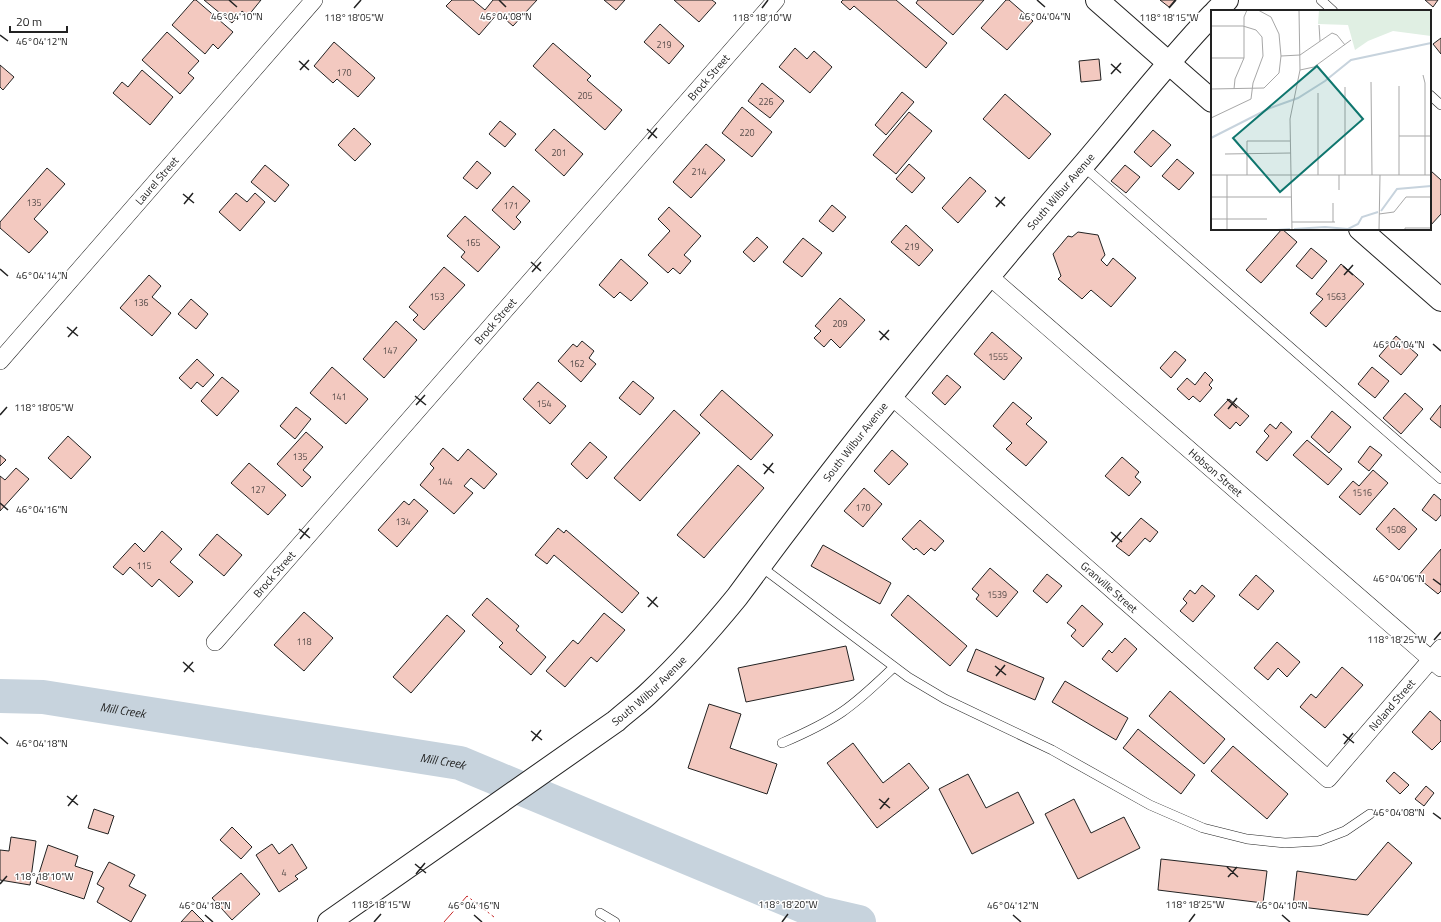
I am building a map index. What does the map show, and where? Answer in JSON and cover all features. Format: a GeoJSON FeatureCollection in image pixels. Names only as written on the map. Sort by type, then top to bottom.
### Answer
{"type":"FeatureCollection","features":[{"type":"Feature","properties":{"kind":"main road"},"geometry":{"type":"LineString","coordinates":[[1097,0],[1211,100]]}},
{"type":"Feature","properties":{"kind":"main road"},"geometry":{"type":"LineString","coordinates":[[1217,10],[1227,0]]}},
{"type":"Feature","properties":{"kind":"main road","name":"South Wilbur Avenue"},"geometry":{"type":"LineString","coordinates":[[329,922],[616,721],[651,691],[712,627],[891,396],[1169,63],[1211,17]]}},
{"type":"Feature","properties":{"kind":"main road"},"geometry":{"type":"LineString","coordinates":[[1361,230],[1441,300]]}},
{"type":"Feature","properties":{"kind":"street","name":"Laurel Street"},"geometry":{"type":"LineString","coordinates":[[0,361],[314,0]]}},
{"type":"Feature","properties":{"kind":"street","name":"Brock Street"},"geometry":{"type":"LineString","coordinates":[[214,642],[776,0]]}},
{"type":"Feature","properties":{"kind":"street","name":"Hobson Street"},"geometry":{"type":"LineString","coordinates":[[990,276],[1438,659]]}},
{"type":"Feature","properties":{"kind":"street","name":"Granville Street"},"geometry":{"type":"LineString","coordinates":[[891,396],[1328,779]]}},
{"type":"Feature","properties":{"kind":"street","name":"Noland Street"},"geometry":{"type":"LineString","coordinates":[[1328,779],[1438,659]]}},
{"type":"Feature","properties":{"kind":"lane"},"geometry":{"type":"LineString","coordinates":[[1321,0],[1332,10]]}},
{"type":"Feature","properties":{"kind":"lane"},"geometry":{"type":"LineString","coordinates":[[1431,96],[1441,105]]}},
{"type":"Feature","properties":{"kind":"lane"},"geometry":{"type":"LineString","coordinates":[[1083,166],[1441,479]]}},
{"type":"Feature","properties":{"kind":"lane"},"geometry":{"type":"LineString","coordinates":[[760,566],[894,667],[945,699],[1052,750],[1150,805],[1203,828],[1247,840],[1285,843],[1319,841],[1345,831],[1370,814]]}},
{"type":"Feature","properties":{"kind":"lane"},"geometry":{"type":"LineString","coordinates":[[782,743],[807,733],[843,712],[894,667]]}},
{"type":"Feature","properties":{"kind":"lane"},"geometry":{"type":"LineString","coordinates":[[600,913],[615,922]]}},
{"type":"Feature","properties":{"kind":"building"},"geometry":{"type":"Polygon","coordinates":[[[194,0],[196,0],[233,32],[218,49],[213,44],[205,54],[172,25],[194,0]]]}},
{"type":"Feature","properties":{"kind":"building"},"geometry":{"type":"Polygon","coordinates":[[[204,0],[261,0],[248,16],[242,11],[232,23],[204,0]]]}},
{"type":"Feature","properties":{"kind":"building"},"geometry":{"type":"Polygon","coordinates":[[[452,0],[473,0],[485,10],[493,0],[537,0],[513,26],[498,13],[479,35],[446,6],[452,0]]]}},
{"type":"Feature","properties":{"kind":"building"},"geometry":{"type":"Polygon","coordinates":[[[604,0],[625,0],[616,10],[604,0]]]}},
{"type":"Feature","properties":{"kind":"building"},"geometry":{"type":"Polygon","coordinates":[[[674,0],[712,0],[716,3],[699,22],[674,0]]]}},
{"type":"Feature","properties":{"kind":"building"},"geometry":{"type":"Polygon","coordinates":[[[843,0],[896,0],[947,43],[926,68],[854,6],[850,10],[841,2],[843,0]]]}},
{"type":"Feature","properties":{"kind":"building"},"geometry":{"type":"Polygon","coordinates":[[[918,0],[984,0],[953,35],[916,3],[918,0]]]}},
{"type":"Feature","properties":{"kind":"building"},"geometry":{"type":"Polygon","coordinates":[[[1006,0],[1009,0],[1033,21],[1007,50],[981,28],[1006,0]]]}},
{"type":"Feature","properties":{"kind":"building"},"geometry":{"type":"Polygon","coordinates":[[[1160,0],[1175,0],[1169,7],[1160,0]]]}},
{"type":"Feature","properties":{"kind":"building"},"geometry":{"type":"Polygon","coordinates":[[[1425,0],[1438,0],[1433,7],[1425,0]]]}},
{"type":"Feature","properties":{"kind":"building"},"geometry":{"type":"Polygon","coordinates":[[[660,24],[684,46],[669,64],[644,42],[660,24]]]}},
{"type":"Feature","properties":{"kind":"building"},"geometry":{"type":"Polygon","coordinates":[[[167,32],[199,61],[188,73],[194,78],[180,94],[142,60],[167,32]]]}},
{"type":"Feature","properties":{"kind":"building"},"geometry":{"type":"Polygon","coordinates":[[[1441,38],[1441,54],[1433,44],[1441,38]]]}},
{"type":"Feature","properties":{"kind":"building"},"geometry":{"type":"Polygon","coordinates":[[[334,42],[375,78],[358,97],[337,79],[333,83],[314,66],[334,42]]]}},
{"type":"Feature","properties":{"kind":"building"},"geometry":{"type":"Polygon","coordinates":[[[553,43],[591,76],[587,80],[622,110],[605,130],[533,66],[553,43]]]}},
{"type":"Feature","properties":{"kind":"building"},"geometry":{"type":"Polygon","coordinates":[[[795,48],[807,59],[814,51],[832,67],[810,93],[779,67],[795,48]]]}},
{"type":"Feature","properties":{"kind":"building"},"geometry":{"type":"Polygon","coordinates":[[[1099,59],[1101,80],[1081,82],[1079,61],[1099,59]]]}},
{"type":"Feature","properties":{"kind":"building"},"geometry":{"type":"Polygon","coordinates":[[[0,65],[14,77],[3,90],[0,87],[0,65]]]}},
{"type":"Feature","properties":{"kind":"building"},"geometry":{"type":"Polygon","coordinates":[[[142,70],[173,97],[150,125],[113,93],[122,82],[128,87],[142,70]]]}},
{"type":"Feature","properties":{"kind":"building"},"geometry":{"type":"Polygon","coordinates":[[[762,83],[784,101],[770,118],[748,101],[762,83]]]}},
{"type":"Feature","properties":{"kind":"building"},"geometry":{"type":"Polygon","coordinates":[[[902,92],[914,102],[886,135],[875,125],[902,92]]]}},
{"type":"Feature","properties":{"kind":"building"},"geometry":{"type":"Polygon","coordinates":[[[1005,94],[1051,134],[1029,159],[983,119],[1005,94]]]}},
{"type":"Feature","properties":{"kind":"building"},"geometry":{"type":"Polygon","coordinates":[[[742,107],[772,132],[752,157],[722,133],[742,107]]]}},
{"type":"Feature","properties":{"kind":"building"},"geometry":{"type":"Polygon","coordinates":[[[909,112],[932,131],[896,174],[873,155],[909,112]]]}},
{"type":"Feature","properties":{"kind":"building"},"geometry":{"type":"Polygon","coordinates":[[[500,121],[516,134],[505,147],[489,134],[500,121]]]}},
{"type":"Feature","properties":{"kind":"building"},"geometry":{"type":"Polygon","coordinates":[[[354,128],[371,144],[355,161],[338,145],[354,128]]]}},
{"type":"Feature","properties":{"kind":"building"},"geometry":{"type":"Polygon","coordinates":[[[554,129],[583,154],[564,176],[535,150],[554,129]]]}},
{"type":"Feature","properties":{"kind":"building"},"geometry":{"type":"Polygon","coordinates":[[[1153,130],[1171,145],[1151,167],[1134,152],[1153,130]]]}},
{"type":"Feature","properties":{"kind":"building"},"geometry":{"type":"Polygon","coordinates":[[[706,144],[725,160],[691,198],[673,182],[706,144]]]}},
{"type":"Feature","properties":{"kind":"building"},"geometry":{"type":"Polygon","coordinates":[[[1177,159],[1194,173],[1179,190],[1162,176],[1177,159]]]}},
{"type":"Feature","properties":{"kind":"building"},"geometry":{"type":"Polygon","coordinates":[[[477,161],[491,173],[477,189],[463,178],[477,161]]]}},
{"type":"Feature","properties":{"kind":"building"},"geometry":{"type":"Polygon","coordinates":[[[909,164],[925,178],[912,193],[896,179],[909,164]]]}},
{"type":"Feature","properties":{"kind":"building"},"geometry":{"type":"Polygon","coordinates":[[[265,165],[289,185],[275,202],[251,182],[265,165]]]}},
{"type":"Feature","properties":{"kind":"building"},"geometry":{"type":"Polygon","coordinates":[[[1125,165],[1140,177],[1126,193],[1111,181],[1125,165]]]}},
{"type":"Feature","properties":{"kind":"building"},"geometry":{"type":"Polygon","coordinates":[[[47,168],[65,184],[34,219],[48,232],[29,253],[0,228],[0,222],[47,168]]]}},
{"type":"Feature","properties":{"kind":"building"},"geometry":{"type":"Polygon","coordinates":[[[1431,171],[1441,180],[1441,214],[1431,225],[1431,171]]]}},
{"type":"Feature","properties":{"kind":"building"},"geometry":{"type":"Polygon","coordinates":[[[970,177],[986,191],[958,223],[942,208],[970,177]]]}},
{"type":"Feature","properties":{"kind":"building"},"geometry":{"type":"Polygon","coordinates":[[[513,186],[530,201],[516,217],[521,222],[514,230],[492,210],[513,186]]]}},
{"type":"Feature","properties":{"kind":"building"},"geometry":{"type":"Polygon","coordinates":[[[236,193],[247,202],[255,193],[265,202],[240,231],[219,212],[236,193]]]}},
{"type":"Feature","properties":{"kind":"building"},"geometry":{"type":"Polygon","coordinates":[[[832,205],[846,217],[833,232],[819,221],[832,205]]]}},
{"type":"Feature","properties":{"kind":"building"},"geometry":{"type":"Polygon","coordinates":[[[669,207],[701,236],[684,255],[691,261],[680,274],[673,268],[668,273],[648,255],[670,231],[658,219],[669,207]]]}},
{"type":"Feature","properties":{"kind":"building"},"geometry":{"type":"Polygon","coordinates":[[[465,216],[500,247],[478,272],[461,257],[465,252],[447,236],[465,216]]]}},
{"type":"Feature","properties":{"kind":"building"},"geometry":{"type":"Polygon","coordinates":[[[906,225],[933,250],[919,266],[891,242],[906,225]]]}},
{"type":"Feature","properties":{"kind":"building"},"geometry":{"type":"Polygon","coordinates":[[[1281,230],[1283,230],[1297,242],[1261,283],[1246,270],[1281,230]]]}},
{"type":"Feature","properties":{"kind":"building"},"geometry":{"type":"Polygon","coordinates":[[[1078,232],[1098,235],[1105,255],[1101,260],[1107,266],[1113,258],[1136,278],[1111,307],[1091,290],[1082,299],[1058,279],[1061,276],[1053,254],[1068,236],[1072,237],[1078,232]]]}},
{"type":"Feature","properties":{"kind":"building"},"geometry":{"type":"Polygon","coordinates":[[[757,237],[768,247],[754,262],[743,252],[757,237]]]}},
{"type":"Feature","properties":{"kind":"building"},"geometry":{"type":"Polygon","coordinates":[[[803,238],[822,253],[802,277],[783,262],[803,238]]]}},
{"type":"Feature","properties":{"kind":"building"},"geometry":{"type":"Polygon","coordinates":[[[1311,248],[1327,261],[1312,279],[1296,266],[1311,248]]]}},
{"type":"Feature","properties":{"kind":"building"},"geometry":{"type":"Polygon","coordinates":[[[621,259],[648,283],[631,301],[620,292],[614,298],[599,285],[621,259]]]}},
{"type":"Feature","properties":{"kind":"building"},"geometry":{"type":"Polygon","coordinates":[[[1341,264],[1364,284],[1326,327],[1310,313],[1323,299],[1316,294],[1341,264]]]}},
{"type":"Feature","properties":{"kind":"building"},"geometry":{"type":"Polygon","coordinates":[[[444,267],[465,285],[424,330],[413,320],[418,315],[409,307],[444,267]]]}},
{"type":"Feature","properties":{"kind":"building"},"geometry":{"type":"Polygon","coordinates":[[[149,275],[161,286],[152,297],[171,313],[152,336],[120,308],[149,275]]]}},
{"type":"Feature","properties":{"kind":"building"},"geometry":{"type":"Polygon","coordinates":[[[840,298],[865,320],[840,348],[831,339],[824,347],[814,338],[821,331],[815,326],[840,298]]]}},
{"type":"Feature","properties":{"kind":"building"},"geometry":{"type":"Polygon","coordinates":[[[191,299],[208,314],[196,329],[178,314],[191,299]]]}},
{"type":"Feature","properties":{"kind":"building"},"geometry":{"type":"Polygon","coordinates":[[[396,321],[417,340],[384,378],[363,359],[396,321]]]}},
{"type":"Feature","properties":{"kind":"building"},"geometry":{"type":"Polygon","coordinates":[[[992,332],[1022,358],[1004,380],[974,354],[992,332]]]}},
{"type":"Feature","properties":{"kind":"building"},"geometry":{"type":"Polygon","coordinates":[[[1396,336],[1418,355],[1401,375],[1379,356],[1396,336]]]}},
{"type":"Feature","properties":{"kind":"building"},"geometry":{"type":"Polygon","coordinates":[[[582,341],[594,351],[589,358],[596,364],[581,382],[558,361],[573,344],[577,347],[582,341]]]}},
{"type":"Feature","properties":{"kind":"building"},"geometry":{"type":"Polygon","coordinates":[[[1175,351],[1186,360],[1171,378],[1160,368],[1175,351]]]}},
{"type":"Feature","properties":{"kind":"building"},"geometry":{"type":"Polygon","coordinates":[[[197,359],[214,375],[203,387],[197,382],[191,389],[179,378],[197,359]]]}},
{"type":"Feature","properties":{"kind":"building"},"geometry":{"type":"Polygon","coordinates":[[[332,367],[368,399],[346,424],[310,393],[332,367]]]}},
{"type":"Feature","properties":{"kind":"building"},"geometry":{"type":"Polygon","coordinates":[[[1372,367],[1389,381],[1375,398],[1358,384],[1372,367]]]}},
{"type":"Feature","properties":{"kind":"building"},"geometry":{"type":"Polygon","coordinates":[[[1205,372],[1213,380],[1209,385],[1212,388],[1200,402],[1193,396],[1189,400],[1177,389],[1187,378],[1195,385],[1205,372]]]}},
{"type":"Feature","properties":{"kind":"building"},"geometry":{"type":"Polygon","coordinates":[[[947,375],[961,387],[945,405],[932,393],[947,375]]]}},
{"type":"Feature","properties":{"kind":"building"},"geometry":{"type":"Polygon","coordinates":[[[222,377],[239,391],[217,416],[201,401],[222,377]]]}},
{"type":"Feature","properties":{"kind":"building"},"geometry":{"type":"Polygon","coordinates":[[[633,381],[654,398],[640,415],[619,398],[633,381]]]}},
{"type":"Feature","properties":{"kind":"building"},"geometry":{"type":"Polygon","coordinates":[[[538,382],[566,406],[550,424],[523,399],[538,382]]]}},
{"type":"Feature","properties":{"kind":"building"},"geometry":{"type":"Polygon","coordinates":[[[722,390],[773,435],[751,460],[700,415],[722,390]]]}},
{"type":"Feature","properties":{"kind":"building"},"geometry":{"type":"Polygon","coordinates":[[[1405,393],[1423,409],[1401,434],[1383,418],[1405,393]]]}},
{"type":"Feature","properties":{"kind":"building"},"geometry":{"type":"Polygon","coordinates":[[[1229,399],[1249,416],[1240,426],[1236,422],[1230,429],[1214,415],[1229,399]]]}},
{"type":"Feature","properties":{"kind":"building"},"geometry":{"type":"Polygon","coordinates":[[[1013,402],[1032,418],[1026,424],[1047,442],[1026,466],[1006,449],[1012,443],[993,426],[1013,402]]]}},
{"type":"Feature","properties":{"kind":"building"},"geometry":{"type":"Polygon","coordinates":[[[1441,405],[1441,428],[1430,419],[1441,405]]]}},
{"type":"Feature","properties":{"kind":"building"},"geometry":{"type":"Polygon","coordinates":[[[296,407],[311,419],[295,439],[280,426],[296,407]]]}},
{"type":"Feature","properties":{"kind":"building"},"geometry":{"type":"Polygon","coordinates":[[[674,410],[700,433],[640,501],[614,478],[674,410]]]}},
{"type":"Feature","properties":{"kind":"building"},"geometry":{"type":"Polygon","coordinates":[[[1332,411],[1351,427],[1329,453],[1311,437],[1332,411]]]}},
{"type":"Feature","properties":{"kind":"building"},"geometry":{"type":"Polygon","coordinates":[[[1281,422],[1292,432],[1267,461],[1256,452],[1269,436],[1264,431],[1270,424],[1276,429],[1281,422]]]}},
{"type":"Feature","properties":{"kind":"building"},"geometry":{"type":"Polygon","coordinates":[[[306,432],[323,447],[303,470],[311,477],[302,487],[277,464],[306,432]]]}},
{"type":"Feature","properties":{"kind":"building"},"geometry":{"type":"Polygon","coordinates":[[[68,436],[91,457],[71,479],[48,458],[68,436]]]}},
{"type":"Feature","properties":{"kind":"building"},"geometry":{"type":"Polygon","coordinates":[[[1307,440],[1342,469],[1328,485],[1293,455],[1307,440]]]}},
{"type":"Feature","properties":{"kind":"building"},"geometry":{"type":"Polygon","coordinates":[[[590,442],[607,457],[587,479],[571,464],[590,442]]]}},
{"type":"Feature","properties":{"kind":"building"},"geometry":{"type":"Polygon","coordinates":[[[1370,446],[1382,455],[1369,471],[1358,462],[1370,446]]]}},
{"type":"Feature","properties":{"kind":"building"},"geometry":{"type":"Polygon","coordinates":[[[443,448],[458,461],[468,449],[497,474],[484,489],[471,478],[464,486],[473,493],[454,514],[420,485],[434,468],[430,464],[443,448]]]}},
{"type":"Feature","properties":{"kind":"building"},"geometry":{"type":"Polygon","coordinates":[[[892,450],[908,464],[889,485],[874,471],[892,450]]]}},
{"type":"Feature","properties":{"kind":"building"},"geometry":{"type":"Polygon","coordinates":[[[0,455],[6,460],[0,466],[0,455]]]}},
{"type":"Feature","properties":{"kind":"building"},"geometry":{"type":"Polygon","coordinates":[[[1122,457],[1139,472],[1135,477],[1141,482],[1129,496],[1105,476],[1122,457]]]}},
{"type":"Feature","properties":{"kind":"building"},"geometry":{"type":"Polygon","coordinates":[[[249,463],[286,495],[268,515],[231,483],[249,463]]]}},
{"type":"Feature","properties":{"kind":"building"},"geometry":{"type":"Polygon","coordinates":[[[738,465],[764,488],[704,558],[677,535],[738,465]]]}},
{"type":"Feature","properties":{"kind":"building"},"geometry":{"type":"Polygon","coordinates":[[[16,468],[29,479],[0,511],[0,476],[5,480],[16,468]]]}},
{"type":"Feature","properties":{"kind":"building"},"geometry":{"type":"Polygon","coordinates":[[[1373,470],[1388,483],[1360,515],[1339,497],[1353,481],[1359,486],[1373,470]]]}},
{"type":"Feature","properties":{"kind":"building"},"geometry":{"type":"Polygon","coordinates":[[[864,488],[882,504],[863,527],[844,511],[864,488]]]}},
{"type":"Feature","properties":{"kind":"building"},"geometry":{"type":"Polygon","coordinates":[[[1434,494],[1441,500],[1441,515],[1436,521],[1422,510],[1434,494]]]}},
{"type":"Feature","properties":{"kind":"building"},"geometry":{"type":"Polygon","coordinates":[[[414,499],[428,511],[397,547],[378,530],[404,501],[409,505],[414,499]]]}},
{"type":"Feature","properties":{"kind":"building"},"geometry":{"type":"Polygon","coordinates":[[[1394,508],[1417,529],[1399,550],[1376,529],[1394,508]]]}},
{"type":"Feature","properties":{"kind":"building"},"geometry":{"type":"Polygon","coordinates":[[[1141,518],[1158,532],[1150,542],[1145,538],[1129,556],[1116,546],[1141,518]]]}},
{"type":"Feature","properties":{"kind":"building"},"geometry":{"type":"Polygon","coordinates":[[[920,520],[944,541],[935,551],[931,548],[924,555],[916,548],[914,550],[902,539],[920,520]]]}},
{"type":"Feature","properties":{"kind":"building"},"geometry":{"type":"Polygon","coordinates":[[[558,528],[564,533],[566,530],[639,593],[622,613],[554,555],[547,564],[535,555],[558,528]]]}},
{"type":"Feature","properties":{"kind":"building"},"geometry":{"type":"Polygon","coordinates":[[[162,531],[182,549],[170,562],[193,582],[179,597],[159,579],[152,587],[130,567],[123,575],[113,567],[135,543],[144,552],[162,531]]]}},
{"type":"Feature","properties":{"kind":"building"},"geometry":{"type":"Polygon","coordinates":[[[217,534],[242,555],[224,576],[199,555],[217,534]]]}},
{"type":"Feature","properties":{"kind":"building"},"geometry":{"type":"Polygon","coordinates":[[[823,545],[891,583],[880,604],[811,566],[823,545]]]}},
{"type":"Feature","properties":{"kind":"building"},"geometry":{"type":"Polygon","coordinates":[[[1441,549],[1441,591],[1438,594],[1417,577],[1441,549]]]}},
{"type":"Feature","properties":{"kind":"building"},"geometry":{"type":"Polygon","coordinates":[[[990,568],[1018,592],[997,617],[976,599],[979,595],[972,589],[990,568]]]}},
{"type":"Feature","properties":{"kind":"building"},"geometry":{"type":"Polygon","coordinates":[[[1047,574],[1062,586],[1047,603],[1033,591],[1047,574]]]}},
{"type":"Feature","properties":{"kind":"building"},"geometry":{"type":"Polygon","coordinates":[[[1256,575],[1274,591],[1258,610],[1239,595],[1256,575]]]}},
{"type":"Feature","properties":{"kind":"building"},"geometry":{"type":"Polygon","coordinates":[[[1202,585],[1215,596],[1193,622],[1180,611],[1187,603],[1183,599],[1190,590],[1195,594],[1202,585]]]}},
{"type":"Feature","properties":{"kind":"building"},"geometry":{"type":"Polygon","coordinates":[[[908,595],[967,646],[950,666],[891,615],[908,595]]]}},
{"type":"Feature","properties":{"kind":"building"},"geometry":{"type":"Polygon","coordinates":[[[487,598],[519,626],[516,630],[546,657],[531,675],[499,647],[503,643],[472,615],[487,598]]]}},
{"type":"Feature","properties":{"kind":"building"},"geometry":{"type":"Polygon","coordinates":[[[1082,605],[1103,624],[1083,647],[1071,636],[1076,630],[1067,623],[1082,605]]]}},
{"type":"Feature","properties":{"kind":"building"},"geometry":{"type":"Polygon","coordinates":[[[304,612],[333,638],[304,671],[274,645],[304,612]]]}},
{"type":"Feature","properties":{"kind":"building"},"geometry":{"type":"Polygon","coordinates":[[[604,613],[625,630],[597,662],[591,657],[565,687],[546,671],[573,640],[578,644],[604,613]]]}},
{"type":"Feature","properties":{"kind":"building"},"geometry":{"type":"Polygon","coordinates":[[[447,615],[465,631],[411,693],[393,677],[447,615]]]}},
{"type":"Feature","properties":{"kind":"building"},"geometry":{"type":"Polygon","coordinates":[[[1125,638],[1137,649],[1117,672],[1102,659],[1109,650],[1112,653],[1125,638]]]}},
{"type":"Feature","properties":{"kind":"building"},"geometry":{"type":"Polygon","coordinates":[[[1277,642],[1300,662],[1287,677],[1278,668],[1268,680],[1254,668],[1277,642]]]}},
{"type":"Feature","properties":{"kind":"building"},"geometry":{"type":"Polygon","coordinates":[[[846,646],[854,680],[746,702],[738,668],[846,646]]]}},
{"type":"Feature","properties":{"kind":"building"},"geometry":{"type":"Polygon","coordinates":[[[976,649],[1044,678],[1035,700],[967,671],[976,649]]]}},
{"type":"Feature","properties":{"kind":"building"},"geometry":{"type":"Polygon","coordinates":[[[1342,667],[1363,685],[1325,728],[1300,707],[1311,694],[1316,698],[1342,667]]]}},
{"type":"Feature","properties":{"kind":"building"},"geometry":{"type":"Polygon","coordinates":[[[1065,681],[1128,718],[1116,740],[1052,702],[1065,681]]]}},
{"type":"Feature","properties":{"kind":"building"},"geometry":{"type":"Polygon","coordinates":[[[1170,691],[1225,739],[1204,764],[1149,716],[1170,691]]]}},
{"type":"Feature","properties":{"kind":"building"},"geometry":{"type":"Polygon","coordinates":[[[709,704],[741,714],[730,748],[777,764],[767,794],[688,768],[709,704]]]}},
{"type":"Feature","properties":{"kind":"building"},"geometry":{"type":"Polygon","coordinates":[[[1430,711],[1441,721],[1441,741],[1432,750],[1412,732],[1430,711]]]}},
{"type":"Feature","properties":{"kind":"building"},"geometry":{"type":"Polygon","coordinates":[[[1138,729],[1195,775],[1181,794],[1123,748],[1138,729]]]}},
{"type":"Feature","properties":{"kind":"building"},"geometry":{"type":"Polygon","coordinates":[[[853,743],[883,783],[909,763],[929,788],[877,828],[827,763],[853,743]]]}},
{"type":"Feature","properties":{"kind":"building"},"geometry":{"type":"Polygon","coordinates":[[[1233,746],[1288,794],[1267,819],[1211,771],[1233,746]]]}},
{"type":"Feature","properties":{"kind":"building"},"geometry":{"type":"Polygon","coordinates":[[[1394,772],[1409,785],[1400,794],[1386,781],[1394,772]]]}},
{"type":"Feature","properties":{"kind":"building"},"geometry":{"type":"Polygon","coordinates":[[[968,774],[986,808],[1018,792],[1034,823],[972,854],[939,789],[968,774]]]}},
{"type":"Feature","properties":{"kind":"building"},"geometry":{"type":"Polygon","coordinates":[[[1426,786],[1434,793],[1424,806],[1415,799],[1426,786]]]}},
{"type":"Feature","properties":{"kind":"building"},"geometry":{"type":"Polygon","coordinates":[[[1074,799],[1091,833],[1124,817],[1140,848],[1078,879],[1045,814],[1074,799]]]}},
{"type":"Feature","properties":{"kind":"building"},"geometry":{"type":"Polygon","coordinates":[[[94,809],[114,816],[108,834],[88,828],[94,809]]]}},
{"type":"Feature","properties":{"kind":"building"},"geometry":{"type":"Polygon","coordinates":[[[232,827],[252,847],[241,859],[220,840],[232,827]]]}},
{"type":"Feature","properties":{"kind":"building"},"geometry":{"type":"Polygon","coordinates":[[[11,837],[36,841],[30,885],[0,880],[0,850],[9,851],[11,837]]]}},
{"type":"Feature","properties":{"kind":"building"},"geometry":{"type":"Polygon","coordinates":[[[1388,842],[1412,863],[1368,915],[1293,906],[1297,871],[1356,880],[1388,842]]]}},
{"type":"Feature","properties":{"kind":"building"},"geometry":{"type":"Polygon","coordinates":[[[272,844],[279,854],[292,844],[307,868],[295,876],[298,879],[279,892],[256,855],[272,844]]]}},
{"type":"Feature","properties":{"kind":"building"},"geometry":{"type":"Polygon","coordinates":[[[48,845],[78,856],[75,866],[93,872],[84,899],[36,883],[48,845]]]}},
{"type":"Feature","properties":{"kind":"building"},"geometry":{"type":"Polygon","coordinates":[[[1161,859],[1267,871],[1263,903],[1158,890],[1161,859]]]}},
{"type":"Feature","properties":{"kind":"building"},"geometry":{"type":"Polygon","coordinates":[[[109,862],[135,875],[129,886],[146,895],[131,922],[97,902],[104,888],[97,884],[109,862]]]}},
{"type":"Feature","properties":{"kind":"building"},"geometry":{"type":"Polygon","coordinates":[[[241,873],[260,894],[232,920],[212,898],[241,873]]]}},
{"type":"Feature","properties":{"kind":"building"},"geometry":{"type":"Polygon","coordinates":[[[192,910],[204,922],[181,922],[192,910]]]}},
{"type":"Feature","properties":{"kind":"waterway","name":"Mill Creek"},"geometry":{"type":"LineString","coordinates":[[0,696],[43,697],[460,763],[820,913],[859,922]]}},
{"type":"Feature","properties":{"kind":"power"},"geometry":{"type":"LineString","coordinates":[[444,922],[467,896],[494,917]]}}]}
